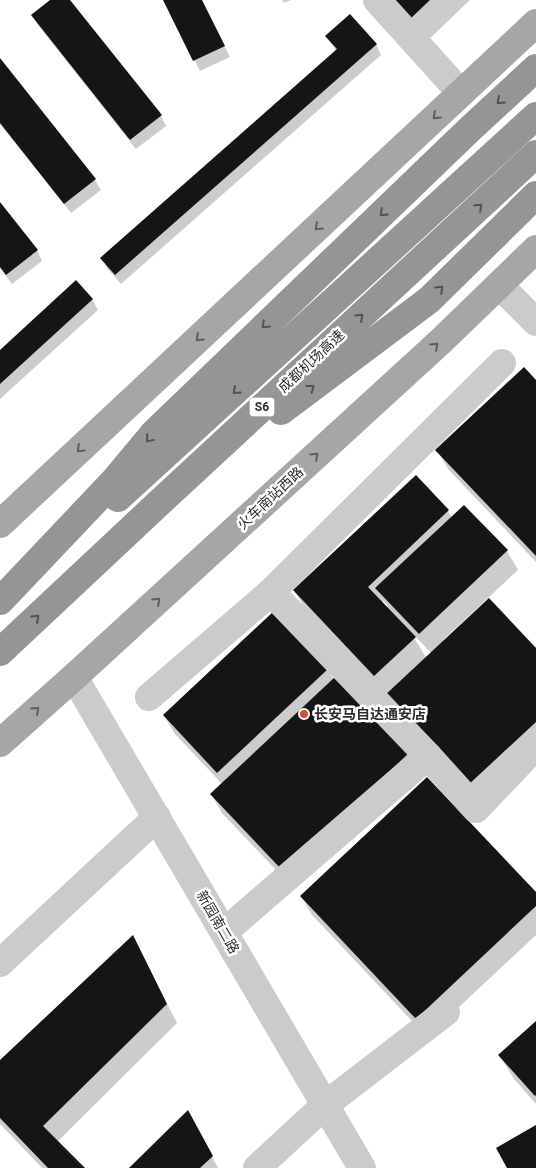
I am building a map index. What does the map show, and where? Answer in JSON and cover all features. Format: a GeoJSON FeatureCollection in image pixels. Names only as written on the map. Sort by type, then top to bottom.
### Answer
{"type":"FeatureCollection","features":[{"type":"Feature","properties":{"kind":"highway"},"geometry":{"type":"LineString","coordinates":[[0,601],[114,481],[154,433],[471,128],[536,68]]}},
{"type":"Feature","properties":{"kind":"highway","name":"成都机场高速"},"geometry":{"type":"LineString","coordinates":[[0,606],[536,116]]}},
{"type":"Feature","properties":{"kind":"highway","name":"成都机场高速"},"geometry":{"type":"LineString","coordinates":[[0,652],[536,154]]}},
{"type":"Feature","properties":{"kind":"highway"},"geometry":{"type":"LineString","coordinates":[[160,502],[429,300],[536,195]]}},
{"type":"Feature","properties":{"kind":"main road"},"geometry":{"type":"LineString","coordinates":[[0,524],[536,24]]}},
{"type":"Feature","properties":{"kind":"main road","name":"火车南站西路"},"geometry":{"type":"LineString","coordinates":[[0,743],[433,348],[536,249]]}},
{"type":"Feature","properties":{"kind":"street"},"geometry":{"type":"LineString","coordinates":[[377,0],[461,93]]}},
{"type":"Feature","properties":{"kind":"street"},"geometry":{"type":"LineString","coordinates":[[499,285],[536,322]]}},
{"type":"Feature","properties":{"kind":"street"},"geometry":{"type":"LineString","coordinates":[[149,697],[271,592],[502,363]]}},
{"type":"Feature","properties":{"kind":"street"},"geometry":{"type":"LineString","coordinates":[[271,592],[428,756],[476,809],[536,746]]}},
{"type":"Feature","properties":{"kind":"street","name":"新园南二路"},"geometry":{"type":"LineString","coordinates":[[74,677],[362,1168]]}},
{"type":"Feature","properties":{"kind":"street"},"geometry":{"type":"LineString","coordinates":[[224,932],[428,756]]}},
{"type":"Feature","properties":{"kind":"street"},"geometry":{"type":"LineString","coordinates":[[0,963],[157,817]]}},
{"type":"Feature","properties":{"kind":"street"},"geometry":{"type":"LineString","coordinates":[[257,1168],[325,1105],[446,1012]]}},
{"type":"Feature","properties":{"kind":"building"},"geometry":{"type":"Polygon","coordinates":[[[50,0],[70,0],[162,115],[130,140],[31,15],[50,0]]]}},
{"type":"Feature","properties":{"kind":"building"},"geometry":{"type":"Polygon","coordinates":[[[163,0],[202,0],[225,46],[193,61],[163,0]]]}},
{"type":"Feature","properties":{"kind":"building"},"geometry":{"type":"Polygon","coordinates":[[[390,0],[430,0],[409,20],[390,0]]]}},
{"type":"Feature","properties":{"kind":"building"},"geometry":{"type":"Polygon","coordinates":[[[350,14],[377,44],[115,275],[100,258],[337,49],[325,36],[350,14]]]}},
{"type":"Feature","properties":{"kind":"building"},"geometry":{"type":"Polygon","coordinates":[[[0,58],[96,179],[64,204],[0,123],[0,58]]]}},
{"type":"Feature","properties":{"kind":"building"},"geometry":{"type":"Polygon","coordinates":[[[0,202],[38,250],[6,275],[0,267],[0,202]]]}},
{"type":"Feature","properties":{"kind":"building"},"geometry":{"type":"Polygon","coordinates":[[[76,280],[93,299],[0,384],[0,350],[76,280]]]}},
{"type":"Feature","properties":{"kind":"building"},"geometry":{"type":"Polygon","coordinates":[[[524,367],[536,380],[536,556],[435,450],[524,367]]]}},
{"type":"Feature","properties":{"kind":"building"},"geometry":{"type":"Polygon","coordinates":[[[416,475],[449,510],[368,587],[416,637],[374,676],[293,590],[416,475]]]}},
{"type":"Feature","properties":{"kind":"building"},"geometry":{"type":"Polygon","coordinates":[[[464,505],[508,550],[419,634],[375,588],[464,505]]]}},
{"type":"Feature","properties":{"kind":"building"},"geometry":{"type":"Polygon","coordinates":[[[489,598],[536,648],[536,722],[467,786],[383,697],[489,598]]]}},
{"type":"Feature","properties":{"kind":"building"},"geometry":{"type":"Polygon","coordinates":[[[274,611],[328,669],[217,773],[163,715],[274,611]]]}},
{"type":"Feature","properties":{"kind":"building"},"geometry":{"type":"Polygon","coordinates":[[[335,677],[408,754],[283,871],[210,794],[335,677]]]}},
{"type":"Feature","properties":{"kind":"building"},"geometry":{"type":"Polygon","coordinates":[[[427,777],[536,892],[536,906],[416,1019],[300,896],[427,777]]]}},
{"type":"Feature","properties":{"kind":"building"},"geometry":{"type":"Polygon","coordinates":[[[133,935],[167,1004],[43,1126],[85,1168],[48,1168],[0,1118],[0,1060],[133,935]]]}},
{"type":"Feature","properties":{"kind":"building"},"geometry":{"type":"Polygon","coordinates":[[[536,1021],[536,1095],[535,1096],[498,1055],[536,1021]]]}},
{"type":"Feature","properties":{"kind":"building"},"geometry":{"type":"Polygon","coordinates":[[[188,1110],[213,1156],[200,1168],[129,1168],[188,1110]]]}},
{"type":"Feature","properties":{"kind":"building"},"geometry":{"type":"Polygon","coordinates":[[[536,1125],[536,1168],[507,1168],[496,1148],[536,1125]]]}},
{"type":"Feature","properties":{"kind":"place","name":"长安马自达通安店"},"geometry":{"type":"Point","coordinates":[304,714]}}]}
